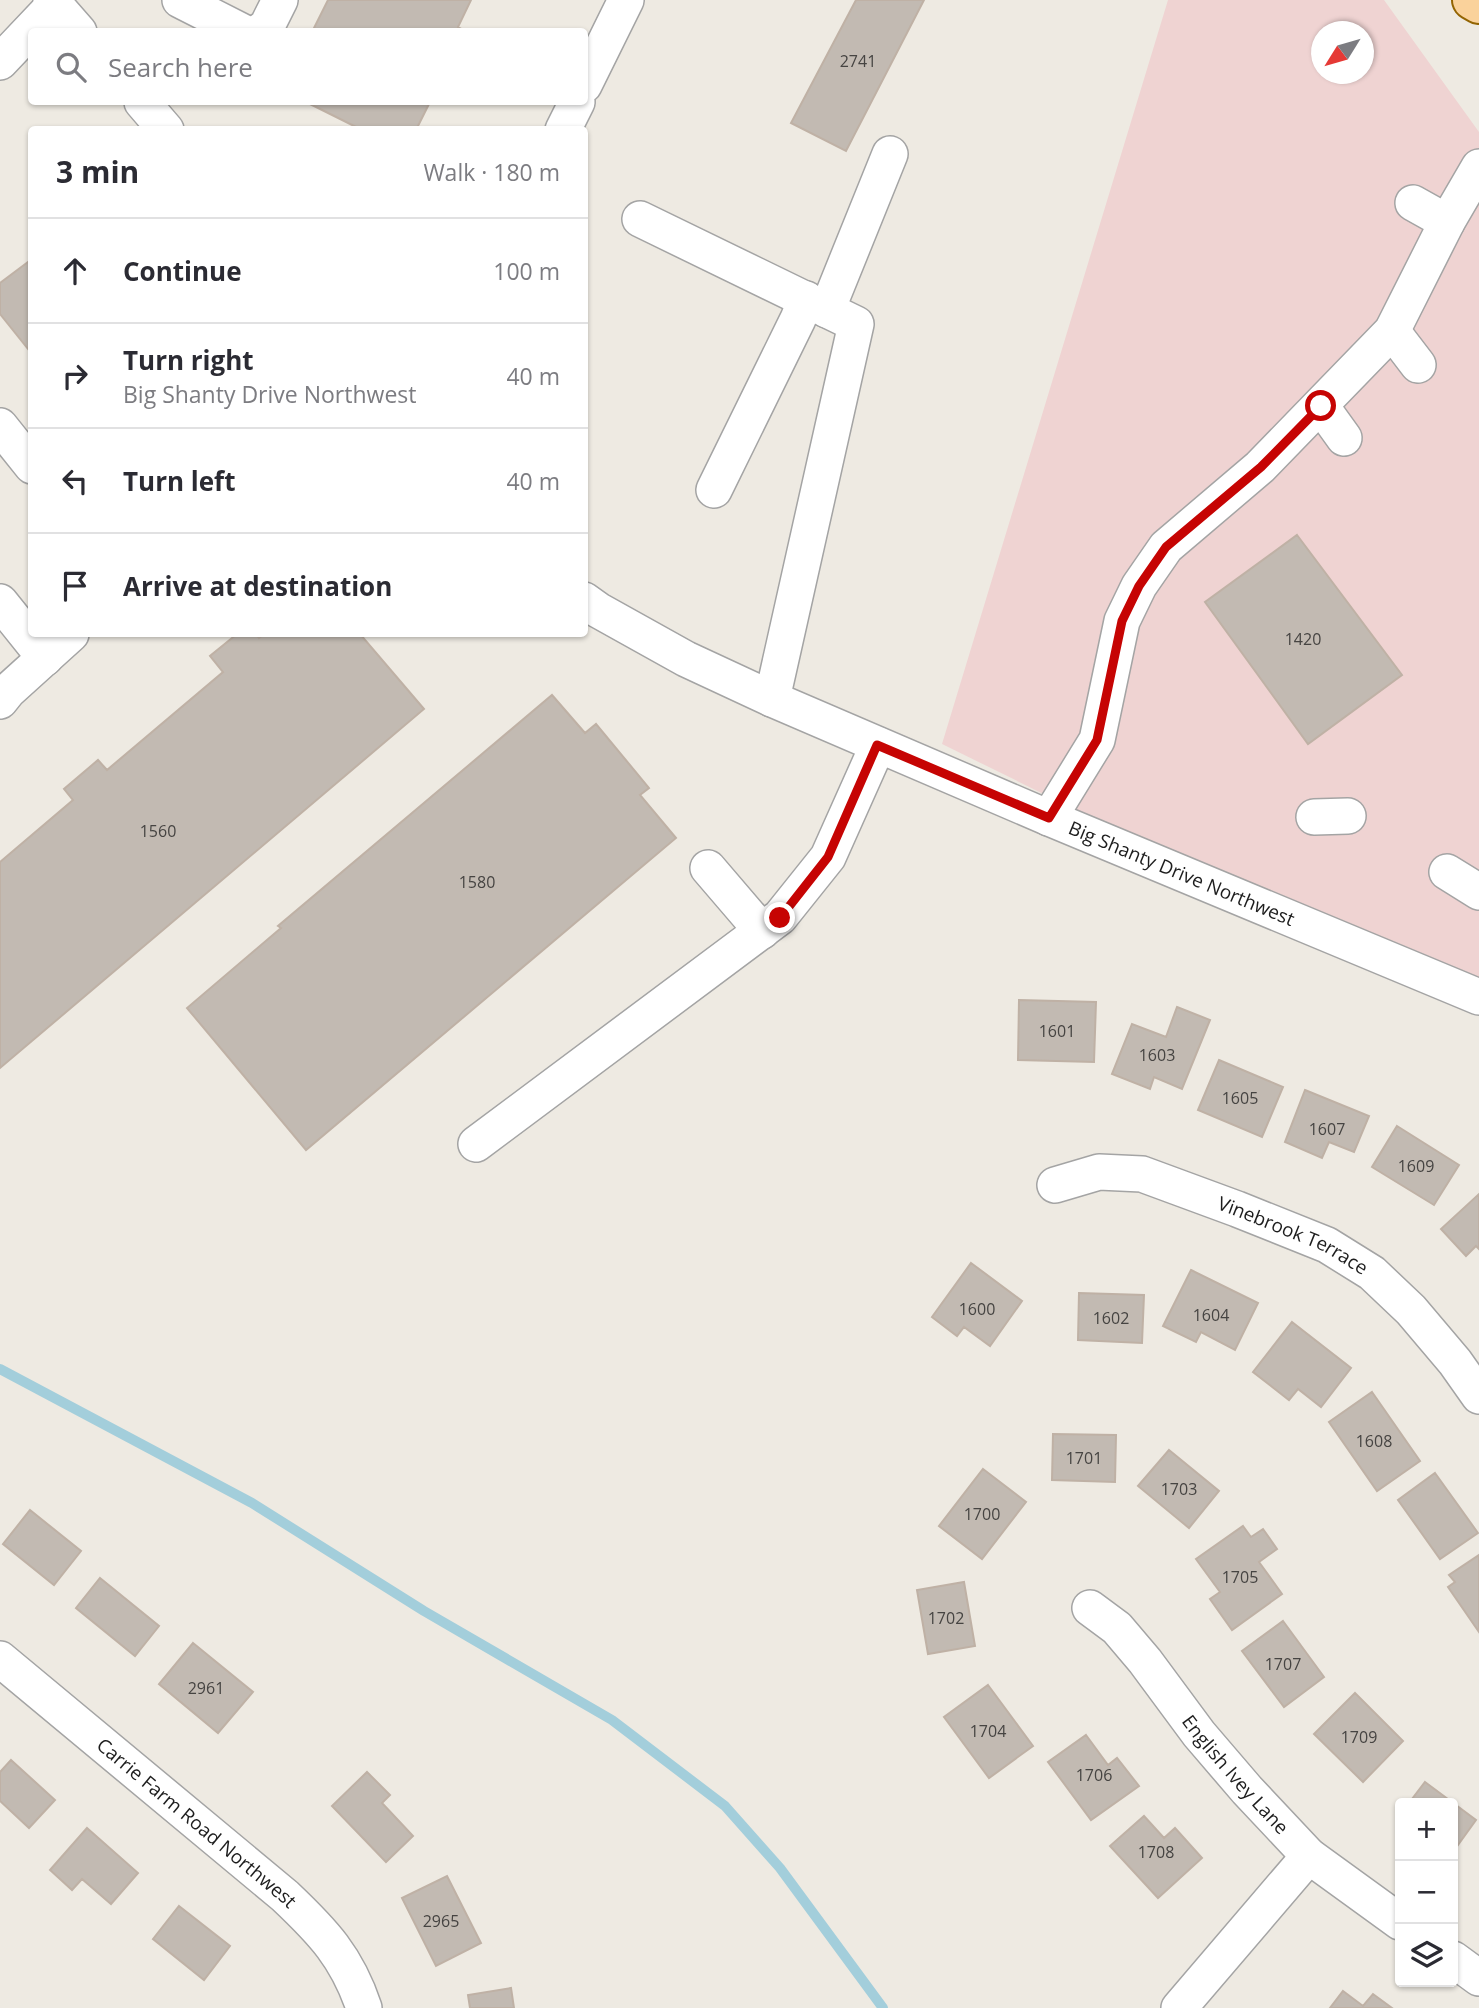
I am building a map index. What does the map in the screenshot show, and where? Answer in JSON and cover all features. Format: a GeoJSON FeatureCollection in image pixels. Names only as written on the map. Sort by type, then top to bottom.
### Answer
{"type":"FeatureCollection","features":[{"type":"Feature","properties":{"kind":"main road"},"geometry":{"type":"LineString","coordinates":[[1472,0],[1479,4]]}},
{"type":"Feature","properties":{"kind":"street"},"geometry":{"type":"LineString","coordinates":[[180,0],[235,28]]}},
{"type":"Feature","properties":{"kind":"street"},"geometry":{"type":"LineString","coordinates":[[264,28],[280,0]]}},
{"type":"Feature","properties":{"kind":"street"},"geometry":{"type":"LineString","coordinates":[[588,77],[626,0]]}},
{"type":"Feature","properties":{"kind":"street"},"geometry":{"type":"LineString","coordinates":[[30,28],[53,2],[76,28]]}},
{"type":"Feature","properties":{"kind":"street"},"geometry":{"type":"LineString","coordinates":[[0,62],[28,30]]}},
{"type":"Feature","properties":{"kind":"street"},"geometry":{"type":"LineString","coordinates":[[145,105],[163,126]]}},
{"type":"Feature","properties":{"kind":"street"},"geometry":{"type":"LineString","coordinates":[[565,126],[576,105]]}},
{"type":"Feature","properties":{"kind":"street"},"geometry":{"type":"LineString","coordinates":[[714,490],[798,319],[816,305],[890,154]]}},
{"type":"Feature","properties":{"kind":"street"},"geometry":{"type":"LineString","coordinates":[[1413,203],[1467,200]]}},
{"type":"Feature","properties":{"kind":"street"},"geometry":{"type":"LineString","coordinates":[[1049,818],[1109,740],[1122,621],[1139,586],[1166,547],[1261,467],[1392,331],[1467,200]]}},
{"type":"Feature","properties":{"kind":"street"},"geometry":{"type":"LineString","coordinates":[[640,219],[856,324],[772,699]]}},
{"type":"Feature","properties":{"kind":"street"},"geometry":{"type":"LineString","coordinates":[[1392,331],[1418,365]]}},
{"type":"Feature","properties":{"kind":"street"},"geometry":{"type":"LineString","coordinates":[[1321,406],[1345,438]]}},
{"type":"Feature","properties":{"kind":"street"},"geometry":{"type":"LineString","coordinates":[[0,426],[28,461]]}},
{"type":"Feature","properties":{"kind":"street"},"geometry":{"type":"LineString","coordinates":[[0,602],[28,636]]}},
{"type":"Feature","properties":{"kind":"street","name":"Big Shanty Drive Northwest"},"geometry":{"type":"LineString","coordinates":[[588,603],[686,659],[772,699],[1479,997]]}},
{"type":"Feature","properties":{"kind":"street"},"geometry":{"type":"LineString","coordinates":[[29,637],[45,657]]}},
{"type":"Feature","properties":{"kind":"street"},"geometry":{"type":"LineString","coordinates":[[0,701],[68,637]]}},
{"type":"Feature","properties":{"kind":"street"},"geometry":{"type":"LineString","coordinates":[[476,1144],[780,918],[828,857],[877,745]]}},
{"type":"Feature","properties":{"kind":"street"},"geometry":{"type":"LineString","coordinates":[[1314,817],[1348,816]]}},
{"type":"Feature","properties":{"kind":"street"},"geometry":{"type":"LineString","coordinates":[[708,868],[762,931]]}},
{"type":"Feature","properties":{"kind":"street"},"geometry":{"type":"LineString","coordinates":[[1447,872],[1479,892]]}},
{"type":"Feature","properties":{"kind":"street","name":"Vinebrook Terrace"},"geometry":{"type":"LineString","coordinates":[[1055,1185],[1099,1172],[1142,1174],[1327,1245],[1372,1273],[1411,1310],[1455,1362],[1479,1396]]}},
{"type":"Feature","properties":{"kind":"street","name":"English Ivey Lane"},"geometry":{"type":"LineString","coordinates":[[1090,1608],[1117,1628],[1199,1734],[1309,1856],[1395,1918]]}},
{"type":"Feature","properties":{"kind":"street","name":"Carrie Farm Road Northwest"},"geometry":{"type":"LineString","coordinates":[[0,1659],[285,1896],[334,1946],[347,1967],[363,2008]]}},
{"type":"Feature","properties":{"kind":"street"},"geometry":{"type":"LineString","coordinates":[[1179,2008],[1309,1856]]}},
{"type":"Feature","properties":{"kind":"street"},"geometry":{"type":"LineString","coordinates":[[1458,1963],[1479,1978]]}},
{"type":"Feature","properties":{"kind":"shaded area"},"geometry":{"type":"Polygon","coordinates":[[[1168,0],[1384,0],[1479,132],[1479,1008],[942,744],[1168,0]]]}},
{"type":"Feature","properties":{"kind":"building"},"geometry":{"type":"Polygon","coordinates":[[[328,0],[471,0],[460,28],[314,28],[328,0]]]}},
{"type":"Feature","properties":{"kind":"building"},"geometry":{"type":"Polygon","coordinates":[[[856,0],[924,0],[846,151],[791,123],[856,0]]]}},
{"type":"Feature","properties":{"kind":"building"},"geometry":{"type":"Polygon","coordinates":[[[312,105],[428,105],[418,126],[354,126],[312,105]]]}},
{"type":"Feature","properties":{"kind":"building"},"geometry":{"type":"Polygon","coordinates":[[[28,262],[28,349],[0,314],[0,283],[28,262]]]}},
{"type":"Feature","properties":{"kind":"building"},"geometry":{"type":"Polygon","coordinates":[[[1297,535],[1402,675],[1308,744],[1205,602],[1297,535]]]}},
{"type":"Feature","properties":{"kind":"building"},"geometry":{"type":"Polygon","coordinates":[[[233,637],[363,637],[424,709],[0,1068],[0,862],[73,800],[64,789],[98,760],[107,770],[223,672],[210,656],[233,637]]]}},
{"type":"Feature","properties":{"kind":"building"},"geometry":{"type":"Polygon","coordinates":[[[552,695],[585,733],[596,724],[649,788],[640,795],[676,838],[306,1150],[187,1008],[281,928],[278,926],[552,695]]]}},
{"type":"Feature","properties":{"kind":"building"},"geometry":{"type":"Polygon","coordinates":[[[1019,1000],[1096,1002],[1094,1062],[1018,1060],[1019,1000]]]}},
{"type":"Feature","properties":{"kind":"building"},"geometry":{"type":"Polygon","coordinates":[[[1177,1007],[1210,1020],[1182,1089],[1154,1077],[1150,1089],[1112,1074],[1132,1024],[1166,1037],[1177,1007]]]}},
{"type":"Feature","properties":{"kind":"building"},"geometry":{"type":"Polygon","coordinates":[[[1219,1060],[1283,1087],[1262,1137],[1198,1110],[1219,1060]]]}},
{"type":"Feature","properties":{"kind":"building"},"geometry":{"type":"Polygon","coordinates":[[[1305,1090],[1369,1116],[1354,1152],[1329,1142],[1322,1158],[1285,1142],[1305,1090]]]}},
{"type":"Feature","properties":{"kind":"building"},"geometry":{"type":"Polygon","coordinates":[[[1397,1126],[1459,1165],[1434,1205],[1372,1167],[1397,1126]]]}},
{"type":"Feature","properties":{"kind":"building"},"geometry":{"type":"Polygon","coordinates":[[[1479,1194],[1479,1249],[1476,1246],[1466,1256],[1441,1229],[1479,1194]]]}},
{"type":"Feature","properties":{"kind":"building"},"geometry":{"type":"Polygon","coordinates":[[[971,1263],[1022,1301],[990,1346],[964,1327],[957,1336],[932,1317],[971,1263]]]}},
{"type":"Feature","properties":{"kind":"building"},"geometry":{"type":"Polygon","coordinates":[[[1191,1270],[1258,1303],[1235,1350],[1201,1332],[1196,1342],[1163,1326],[1191,1270]]]}},
{"type":"Feature","properties":{"kind":"building"},"geometry":{"type":"Polygon","coordinates":[[[1079,1293],[1144,1295],[1142,1343],[1078,1340],[1079,1293]]]}},
{"type":"Feature","properties":{"kind":"building"},"geometry":{"type":"Polygon","coordinates":[[[1292,1322],[1351,1368],[1321,1407],[1298,1389],[1289,1400],[1253,1372],[1292,1322]]]}},
{"type":"Feature","properties":{"kind":"building"},"geometry":{"type":"Polygon","coordinates":[[[1372,1392],[1420,1461],[1377,1491],[1329,1422],[1372,1392]]]}},
{"type":"Feature","properties":{"kind":"building"},"geometry":{"type":"Polygon","coordinates":[[[1053,1434],[1116,1435],[1115,1482],[1052,1480],[1053,1434]]]}},
{"type":"Feature","properties":{"kind":"building"},"geometry":{"type":"Polygon","coordinates":[[[1169,1450],[1219,1491],[1189,1528],[1138,1486],[1169,1450]]]}},
{"type":"Feature","properties":{"kind":"building"},"geometry":{"type":"Polygon","coordinates":[[[983,1469],[1026,1502],[982,1559],[939,1526],[983,1469]]]}},
{"type":"Feature","properties":{"kind":"building"},"geometry":{"type":"Polygon","coordinates":[[[1435,1473],[1478,1533],[1440,1559],[1398,1500],[1435,1473]]]}},
{"type":"Feature","properties":{"kind":"building"},"geometry":{"type":"Polygon","coordinates":[[[30,1510],[81,1551],[54,1585],[3,1544],[30,1510]]]}},
{"type":"Feature","properties":{"kind":"building"},"geometry":{"type":"Polygon","coordinates":[[[1243,1526],[1251,1537],[1263,1529],[1277,1549],[1259,1562],[1282,1594],[1232,1630],[1210,1599],[1220,1592],[1196,1559],[1243,1526]]]}},
{"type":"Feature","properties":{"kind":"building"},"geometry":{"type":"Polygon","coordinates":[[[1479,1555],[1479,1632],[1448,1587],[1455,1582],[1449,1575],[1479,1555]]]}},
{"type":"Feature","properties":{"kind":"building"},"geometry":{"type":"Polygon","coordinates":[[[100,1578],[159,1626],[135,1656],[76,1608],[100,1578]]]}},
{"type":"Feature","properties":{"kind":"building"},"geometry":{"type":"Polygon","coordinates":[[[964,1582],[975,1646],[928,1654],[917,1590],[964,1582]]]}},
{"type":"Feature","properties":{"kind":"building"},"geometry":{"type":"Polygon","coordinates":[[[1283,1621],[1324,1677],[1284,1707],[1242,1651],[1283,1621]]]}},
{"type":"Feature","properties":{"kind":"building"},"geometry":{"type":"Polygon","coordinates":[[[193,1643],[253,1692],[218,1733],[159,1684],[193,1643]]]}},
{"type":"Feature","properties":{"kind":"building"},"geometry":{"type":"Polygon","coordinates":[[[988,1685],[1033,1746],[989,1778],[944,1717],[988,1685]]]}},
{"type":"Feature","properties":{"kind":"building"},"geometry":{"type":"Polygon","coordinates":[[[1355,1693],[1403,1741],[1363,1782],[1314,1734],[1355,1693]]]}},
{"type":"Feature","properties":{"kind":"building"},"geometry":{"type":"Polygon","coordinates":[[[1086,1735],[1108,1765],[1117,1758],[1139,1786],[1091,1820],[1048,1762],[1086,1735]]]}},
{"type":"Feature","properties":{"kind":"building"},"geometry":{"type":"Polygon","coordinates":[[[11,1760],[55,1800],[29,1828],[0,1801],[0,1772],[11,1760]]]}},
{"type":"Feature","properties":{"kind":"building"},"geometry":{"type":"Polygon","coordinates":[[[367,1772],[390,1795],[382,1803],[413,1836],[386,1862],[332,1806],[367,1772]]]}},
{"type":"Feature","properties":{"kind":"building"},"geometry":{"type":"Polygon","coordinates":[[[1425,1782],[1446,1798],[1413,1798],[1425,1782]]]}},
{"type":"Feature","properties":{"kind":"building"},"geometry":{"type":"Polygon","coordinates":[[[1458,1807],[1476,1820],[1458,1845],[1458,1807]]]}},
{"type":"Feature","properties":{"kind":"building"},"geometry":{"type":"Polygon","coordinates":[[[1144,1816],[1164,1838],[1175,1828],[1202,1858],[1158,1898],[1110,1846],[1144,1816]]]}},
{"type":"Feature","properties":{"kind":"building"},"geometry":{"type":"Polygon","coordinates":[[[87,1828],[138,1873],[111,1904],[82,1879],[72,1890],[50,1870],[87,1828]]]}},
{"type":"Feature","properties":{"kind":"building"},"geometry":{"type":"Polygon","coordinates":[[[447,1876],[481,1943],[436,1966],[402,1898],[447,1876]]]}},
{"type":"Feature","properties":{"kind":"building"},"geometry":{"type":"Polygon","coordinates":[[[179,1906],[230,1946],[204,1980],[153,1939],[179,1906]]]}},
{"type":"Feature","properties":{"kind":"building"},"geometry":{"type":"Polygon","coordinates":[[[511,1988],[514,2008],[470,2008],[468,1995],[511,1988]]]}},
{"type":"Feature","properties":{"kind":"building"},"geometry":{"type":"Polygon","coordinates":[[[1343,1991],[1363,2006],[1373,1994],[1392,2008],[1330,2008],[1343,1991]]]}},
{"type":"Feature","properties":{"kind":"waterway"},"geometry":{"type":"LineString","coordinates":[[0,1369],[252,1503],[424,1611],[612,1720],[725,1806],[780,1868],[883,2008]]}},
{"type":"Feature","properties":{"kind":"route"},"geometry":{"type":"LineString","coordinates":[[780,918],[828,857],[877,745],[1049,818],[1097,740],[1122,621],[1139,586],[1166,547],[1261,467],[1321,406]]}}]}
